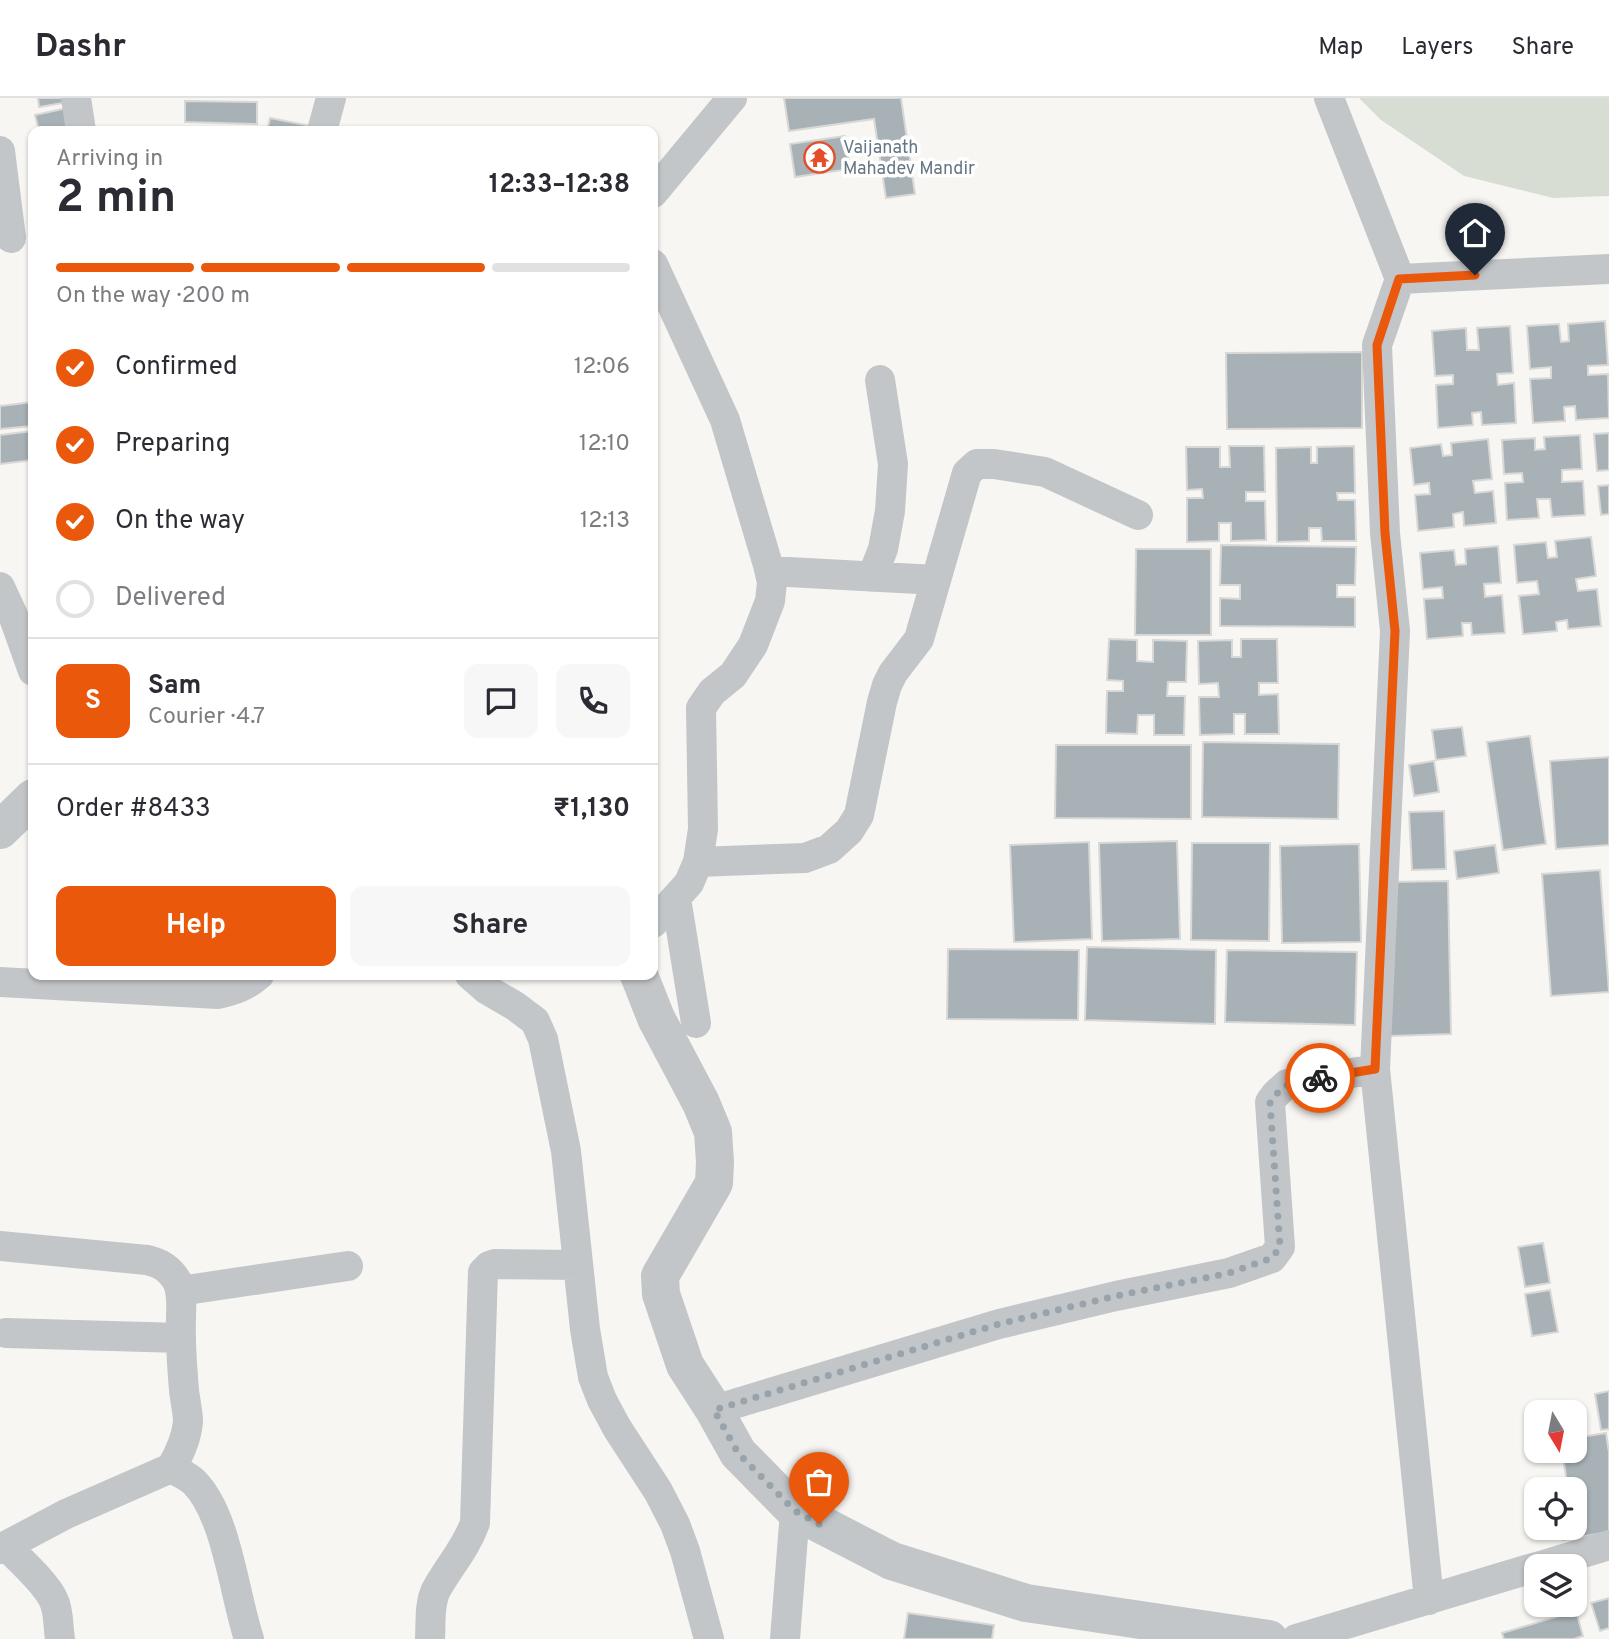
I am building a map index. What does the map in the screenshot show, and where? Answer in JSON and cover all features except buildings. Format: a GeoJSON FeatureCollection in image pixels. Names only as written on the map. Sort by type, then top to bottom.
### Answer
{"type":"FeatureCollection","features":[{"type":"Feature","properties":{"kind":"street"},"geometry":{"type":"LineString","coordinates":[[76,98],[80,126]]}},
{"type":"Feature","properties":{"kind":"street"},"geometry":{"type":"LineString","coordinates":[[323,126],[331,98]]}},
{"type":"Feature","properties":{"kind":"street"},"geometry":{"type":"LineString","coordinates":[[658,187],[732,98]]}},
{"type":"Feature","properties":{"kind":"street"},"geometry":{"type":"LineString","coordinates":[[1329,98],[1399,279],[1377,345],[1385,533],[1395,631],[1375,1069],[1429,1600]]}},
{"type":"Feature","properties":{"kind":"street"},"geometry":{"type":"LineString","coordinates":[[0,151],[11,238]]}},
{"type":"Feature","properties":{"kind":"street"},"geometry":{"type":"LineString","coordinates":[[1399,279],[1609,269]]}},
{"type":"Feature","properties":{"kind":"street"},"geometry":{"type":"LineString","coordinates":[[658,275],[725,420],[772,582],[770,601],[753,645],[733,675],[712,692],[701,708],[703,829],[698,862],[689,883],[658,918]]}},
{"type":"Feature","properties":{"kind":"street"},"geometry":{"type":"LineString","coordinates":[[872,577],[883,549],[890,511],[893,464],[880,380]]}},
{"type":"Feature","properties":{"kind":"street"},"geometry":{"type":"LineString","coordinates":[[698,862],[805,858],[829,849],[849,831],[859,815],[881,702],[893,673],[919,639],[967,473],[977,464],[1045,472],[1138,514]]}},
{"type":"Feature","properties":{"kind":"street"},"geometry":{"type":"LineString","coordinates":[[770,571],[936,580]]}},
{"type":"Feature","properties":{"kind":"street"},"geometry":{"type":"LineString","coordinates":[[0,587],[28,657]]}},
{"type":"Feature","properties":{"kind":"street"},"geometry":{"type":"LineString","coordinates":[[0,830],[28,802]]}},
{"type":"Feature","properties":{"kind":"street"},"geometry":{"type":"LineString","coordinates":[[676,898],[696,1023]]}},
{"type":"Feature","properties":{"kind":"street"},"geometry":{"type":"LineString","coordinates":[[0,982],[218,994],[236,990],[253,980]]}},
{"type":"Feature","properties":{"kind":"street"},"geometry":{"type":"LineString","coordinates":[[476,980],[536,1021],[543,1039],[566,1151],[585,1329],[593,1377],[617,1427],[658,1491],[675,1524],[685,1550],[709,1639]]}},
{"type":"Feature","properties":{"kind":"street"},"geometry":{"type":"LineString","coordinates":[[641,980],[656,1018],[701,1103],[713,1132],[715,1162],[715,1183],[660,1276],[661,1294],[685,1365],[738,1453],[795,1511],[892,1561],[1026,1603],[1269,1639]]}},
{"type":"Feature","properties":{"kind":"street"},"geometry":{"type":"LineString","coordinates":[[714,1410],[999,1324],[1229,1273],[1272,1258],[1280,1247],[1270,1102],[1287,1084],[1375,1069]]}},
{"type":"Feature","properties":{"kind":"street"},"geometry":{"type":"LineString","coordinates":[[0,1245],[159,1262],[178,1283],[182,1301],[181,1338],[188,1420],[183,1446],[171,1468],[66,1514],[3,1548],[46,1588],[53,1598],[60,1639]]}},
{"type":"Feature","properties":{"kind":"street"},"geometry":{"type":"LineString","coordinates":[[430,1639],[432,1603],[436,1591],[470,1538],[475,1523],[483,1272],[495,1264],[578,1265]]}},
{"type":"Feature","properties":{"kind":"street"},"geometry":{"type":"LineString","coordinates":[[180,1291],[348,1266]]}},
{"type":"Feature","properties":{"kind":"street"},"geometry":{"type":"LineString","coordinates":[[6,1333],[181,1338]]}},
{"type":"Feature","properties":{"kind":"street"},"geometry":{"type":"LineString","coordinates":[[171,1468],[193,1481],[208,1501],[224,1540],[249,1639]]}},
{"type":"Feature","properties":{"kind":"street"},"geometry":{"type":"LineString","coordinates":[[785,1639],[795,1511]]}},
{"type":"Feature","properties":{"kind":"street"},"geometry":{"type":"LineString","coordinates":[[1580,1554],[1609,1545]]}},
{"type":"Feature","properties":{"kind":"street"},"geometry":{"type":"LineString","coordinates":[[1296,1639],[1524,1572]]}},
{"type":"Feature","properties":{"kind":"shaded area"},"geometry":{"type":"Polygon","coordinates":[[[1359,98],[1609,98],[1609,196],[1553,198],[1464,176],[1381,120],[1359,98]]]}},
{"type":"Feature","properties":{"kind":"way so far"},"geometry":{"type":"LineString","coordinates":[[819,1524],[795,1511],[738,1453],[714,1410],[999,1324],[1229,1273],[1272,1258],[1280,1247],[1270,1102],[1287,1084],[1320,1078]]}},
{"type":"Feature","properties":{"kind":"place","name":"Vaijanath Mahadev Mandir"},"geometry":{"type":"Point","coordinates":[820,157]}},
{"type":"Feature","properties":{"kind":"route"},"geometry":{"type":"LineString","coordinates":[[1320,1078],[1375,1069],[1395,631],[1385,533],[1377,345],[1399,279],[1475,275]]}}]}
